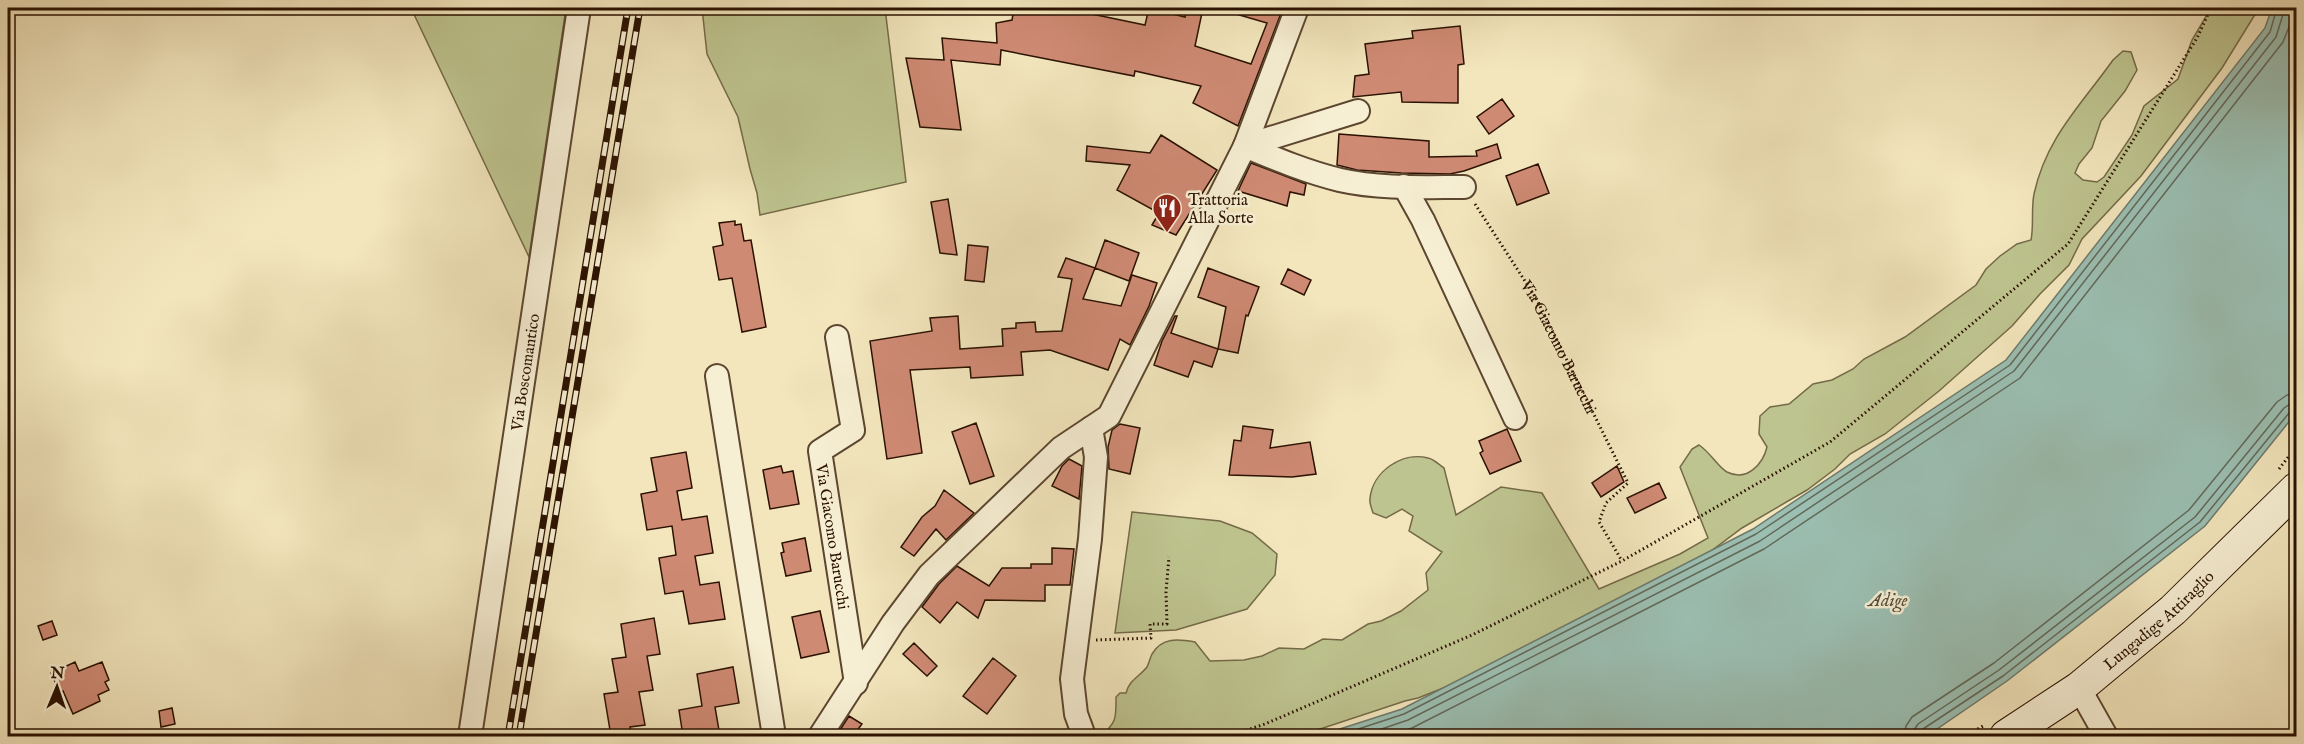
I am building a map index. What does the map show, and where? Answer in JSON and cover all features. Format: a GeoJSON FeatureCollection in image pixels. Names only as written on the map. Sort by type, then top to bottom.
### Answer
{"type":"FeatureCollection","features":[{"type":"Feature","properties":{"kind":"street","name":"Via Boscomantico"},"geometry":{"type":"LineString","coordinates":[[470,736],[579,8]]}},
{"type":"Feature","properties":{"kind":"street"},"geometry":{"type":"LineString","coordinates":[[820,736],[893,623],[929,575],[1061,448],[1110,416],[1245,146],[1297,8]]}},
{"type":"Feature","properties":{"kind":"street"},"geometry":{"type":"LineString","coordinates":[[1245,146],[1358,111]]}},
{"type":"Feature","properties":{"kind":"street"},"geometry":{"type":"LineString","coordinates":[[1245,146],[1294,166],[1342,180],[1404,186],[1464,187]]}},
{"type":"Feature","properties":{"kind":"street"},"geometry":{"type":"LineString","coordinates":[[1404,186],[1423,220],[1515,418]]}},
{"type":"Feature","properties":{"kind":"street","name":"Via Giacomo Barucchi"},"geometry":{"type":"LineString","coordinates":[[837,337],[853,430],[820,451],[856,683]]}},
{"type":"Feature","properties":{"kind":"street"},"geometry":{"type":"LineString","coordinates":[[717,376],[774,736]]}},
{"type":"Feature","properties":{"kind":"street"},"geometry":{"type":"LineString","coordinates":[[1084,736],[1076,714],[1072,679],[1090,539],[1096,457],[1091,428]]}},
{"type":"Feature","properties":{"kind":"street","name":"Lungadige Attiraglio"},"geometry":{"type":"LineString","coordinates":[[1998,729],[2079,688],[2173,610],[2287,480]]}},
{"type":"Feature","properties":{"kind":"street"},"geometry":{"type":"LineString","coordinates":[[2079,688],[2106,736]]}},
{"type":"Feature","properties":{"kind":"path"},"geometry":{"type":"LineString","coordinates":[[1229,736],[1265,724],[1472,635],[1622,561],[1830,442],[2068,244],[2197,38],[2211,8]]}},
{"type":"Feature","properties":{"kind":"path","name":"Via Giacomo Barucchi"},"geometry":{"type":"LineString","coordinates":[[1464,187],[1536,298],[1628,483],[1606,503],[1599,522],[1622,561]]}},
{"type":"Feature","properties":{"kind":"path"},"geometry":{"type":"LineString","coordinates":[[2287,480],[2296,447]]}},
{"type":"Feature","properties":{"kind":"path"},"geometry":{"type":"LineString","coordinates":[[1077,641],[1151,638],[1150,624],[1167,624],[1166,592],[1169,557]]}},
{"type":"Feature","properties":{"kind":"path"},"geometry":{"type":"LineString","coordinates":[[1966,736],[1998,729]]}},
{"type":"Feature","properties":{"kind":"green space"},"geometry":{"type":"Polygon","coordinates":[[[411,8],[566,8],[529,257],[411,8]]]}},
{"type":"Feature","properties":{"kind":"green space"},"geometry":{"type":"Polygon","coordinates":[[[702,8],[885,8],[906,182],[760,215],[757,193],[738,117],[707,54],[702,8]]]}},
{"type":"Feature","properties":{"kind":"green space"},"geometry":{"type":"Polygon","coordinates":[[[2211,8],[2259,8],[2222,68],[2141,176],[2082,239],[2069,265],[2012,326],[1939,391],[1885,434],[1850,454],[1835,469],[1807,490],[1742,528],[1703,557],[1466,679],[1418,698],[1299,736],[1101,736],[1114,719],[1116,697],[1120,693],[1126,693],[1132,682],[1147,667],[1156,648],[1166,642],[1177,640],[1195,642],[1210,661],[1244,660],[1262,656],[1279,648],[1304,649],[1323,639],[1342,640],[1368,624],[1381,621],[1401,611],[1428,590],[1426,573],[1442,552],[1409,531],[1413,516],[1402,509],[1386,518],[1373,513],[1370,502],[1372,489],[1382,472],[1408,458],[1430,459],[1444,468],[1456,515],[1501,487],[1542,493],[1599,589],[1680,554],[1708,538],[1680,467],[1692,449],[1699,445],[1727,472],[1741,475],[1753,470],[1762,459],[1767,447],[1759,434],[1760,416],[1770,407],[1789,404],[1813,384],[1832,380],[1853,369],[1864,359],[1905,337],[1976,285],[1986,269],[2000,256],[2017,244],[2031,240],[2034,194],[2047,156],[2066,123],[2113,60],[2123,51],[2131,52],[2137,70],[2125,91],[2101,121],[2092,148],[2079,164],[2075,173],[2083,180],[2097,182],[2104,177],[2132,135],[2144,106],[2178,79],[2192,40],[2211,8]]]}},
{"type":"Feature","properties":{"kind":"green space"},"geometry":{"type":"Polygon","coordinates":[[[1132,512],[1220,521],[1252,533],[1277,554],[1275,575],[1247,609],[1176,630],[1115,633],[1132,512]]]}},
{"type":"Feature","properties":{"kind":"water","name":"Adige"},"geometry":{"type":"Polygon","coordinates":[[[2272,8],[2296,8],[2296,413],[2205,526],[2007,681],[1934,731],[1921,736],[1318,736],[1402,709],[1753,529],[2006,360],[2265,28],[2272,8]]]}},
{"type":"Feature","properties":{"kind":"building"},"geometry":{"type":"Polygon","coordinates":[[[1014,8],[1063,8],[1145,25],[1149,8],[1185,17],[1187,8],[1203,8],[1195,46],[1251,64],[1267,23],[1229,12],[1230,8],[1283,8],[1238,126],[1193,103],[1201,86],[1135,71],[1134,76],[1001,50],[1000,65],[951,60],[961,130],[920,127],[906,58],[944,60],[942,38],[997,43],[996,23],[1012,20],[1014,8]]]}},
{"type":"Feature","properties":{"kind":"building"},"geometry":{"type":"Polygon","coordinates":[[[1460,26],[1464,64],[1458,65],[1458,103],[1402,102],[1401,92],[1353,97],[1355,76],[1369,74],[1365,44],[1413,38],[1412,31],[1460,26]]]}},
{"type":"Feature","properties":{"kind":"building"},"geometry":{"type":"Polygon","coordinates":[[[1502,99],[1514,116],[1489,134],[1477,117],[1502,99]]]}},
{"type":"Feature","properties":{"kind":"building"},"geometry":{"type":"Polygon","coordinates":[[[1339,134],[1429,141],[1429,157],[1477,156],[1476,151],[1497,144],[1501,158],[1450,174],[1357,170],[1337,165],[1339,134]]]}},
{"type":"Feature","properties":{"kind":"building"},"geometry":{"type":"Polygon","coordinates":[[[1161,135],[1217,170],[1176,235],[1152,225],[1159,213],[1117,190],[1130,165],[1086,161],[1087,146],[1150,153],[1161,135]]]}},
{"type":"Feature","properties":{"kind":"building"},"geometry":{"type":"Polygon","coordinates":[[[1251,163],[1306,184],[1304,195],[1290,192],[1287,206],[1238,191],[1251,163]]]}},
{"type":"Feature","properties":{"kind":"building"},"geometry":{"type":"Polygon","coordinates":[[[1538,164],[1549,193],[1517,205],[1506,176],[1538,164]]]}},
{"type":"Feature","properties":{"kind":"building"},"geometry":{"type":"Polygon","coordinates":[[[948,199],[957,255],[940,253],[931,202],[948,199]]]}},
{"type":"Feature","properties":{"kind":"building"},"geometry":{"type":"Polygon","coordinates":[[[735,221],[735,225],[741,224],[744,241],[751,240],[766,327],[742,332],[732,278],[719,280],[713,247],[723,245],[719,223],[735,221]]]}},
{"type":"Feature","properties":{"kind":"building"},"geometry":{"type":"Polygon","coordinates":[[[1105,240],[1139,253],[1129,281],[1095,268],[1105,240]]]}},
{"type":"Feature","properties":{"kind":"building"},"geometry":{"type":"Polygon","coordinates":[[[968,245],[988,247],[984,282],[965,280],[968,245]]]}},
{"type":"Feature","properties":{"kind":"building"},"geometry":{"type":"Polygon","coordinates":[[[1066,258],[1095,268],[1083,299],[1121,306],[1132,275],[1157,283],[1149,306],[1130,345],[1120,339],[1108,370],[1050,350],[1021,352],[1023,375],[971,378],[970,367],[910,370],[922,453],[887,459],[870,341],[932,331],[930,318],[958,316],[960,349],[1003,346],[1002,329],[1016,328],[1016,323],[1035,322],[1036,332],[1062,331],[1072,279],[1058,277],[1066,258]]]}},
{"type":"Feature","properties":{"kind":"building"},"geometry":{"type":"Polygon","coordinates":[[[1208,268],[1259,287],[1248,316],[1246,315],[1238,353],[1218,349],[1226,307],[1198,297],[1208,268]]]}},
{"type":"Feature","properties":{"kind":"building"},"geometry":{"type":"Polygon","coordinates":[[[1288,269],[1311,280],[1304,295],[1281,284],[1288,269]]]}},
{"type":"Feature","properties":{"kind":"building"},"geometry":{"type":"Polygon","coordinates":[[[1177,316],[1171,333],[1218,349],[1212,367],[1194,361],[1188,377],[1154,365],[1162,341],[1177,316]]]}},
{"type":"Feature","properties":{"kind":"building"},"geometry":{"type":"Polygon","coordinates":[[[976,423],[994,476],[970,484],[952,432],[976,423]]]}},
{"type":"Feature","properties":{"kind":"building"},"geometry":{"type":"Polygon","coordinates":[[[1120,424],[1140,428],[1130,474],[1109,469],[1108,447],[1112,430],[1120,424]]]}},
{"type":"Feature","properties":{"kind":"building"},"geometry":{"type":"Polygon","coordinates":[[[1243,426],[1273,430],[1270,448],[1310,442],[1316,474],[1292,477],[1229,475],[1234,440],[1241,441],[1243,426]]]}},
{"type":"Feature","properties":{"kind":"building"},"geometry":{"type":"Polygon","coordinates":[[[1507,429],[1521,461],[1490,474],[1480,453],[1483,451],[1479,441],[1507,429]]]}},
{"type":"Feature","properties":{"kind":"building"},"geometry":{"type":"Polygon","coordinates":[[[686,452],[692,488],[677,491],[682,520],[707,516],[713,553],[695,556],[700,585],[719,582],[725,619],[689,624],[683,591],[665,594],[659,558],[676,555],[672,526],[647,530],[641,494],[657,491],[651,458],[686,452]]]}},
{"type":"Feature","properties":{"kind":"building"},"geometry":{"type":"Polygon","coordinates":[[[1069,459],[1082,466],[1079,499],[1052,486],[1062,466],[1069,459]]]}},
{"type":"Feature","properties":{"kind":"building"},"geometry":{"type":"Polygon","coordinates":[[[781,466],[783,473],[793,471],[799,504],[770,509],[763,470],[781,466]]]}},
{"type":"Feature","properties":{"kind":"building"},"geometry":{"type":"Polygon","coordinates":[[[1617,466],[1624,482],[1601,497],[1592,483],[1617,466]]]}},
{"type":"Feature","properties":{"kind":"building"},"geometry":{"type":"Polygon","coordinates":[[[1659,483],[1666,498],[1635,513],[1627,498],[1659,483]]]}},
{"type":"Feature","properties":{"kind":"building"},"geometry":{"type":"Polygon","coordinates":[[[944,490],[974,513],[946,540],[936,529],[914,556],[901,547],[922,517],[935,506],[944,490]]]}},
{"type":"Feature","properties":{"kind":"building"},"geometry":{"type":"Polygon","coordinates":[[[805,538],[811,571],[786,576],[781,553],[784,552],[782,543],[805,538]]]}},
{"type":"Feature","properties":{"kind":"building"},"geometry":{"type":"Polygon","coordinates":[[[1052,548],[1074,549],[1070,585],[1045,585],[1045,601],[985,600],[978,618],[957,602],[940,623],[922,607],[939,584],[957,566],[989,586],[1002,568],[1031,568],[1031,564],[1052,564],[1052,548]]]}},
{"type":"Feature","properties":{"kind":"building"},"geometry":{"type":"Polygon","coordinates":[[[820,611],[829,652],[801,658],[792,617],[820,611]]]}},
{"type":"Feature","properties":{"kind":"building"},"geometry":{"type":"Polygon","coordinates":[[[654,618],[660,654],[647,656],[653,690],[639,692],[645,725],[630,727],[632,736],[611,736],[604,694],[618,692],[612,659],[626,657],[621,624],[654,618]]]}},
{"type":"Feature","properties":{"kind":"building"},"geometry":{"type":"Polygon","coordinates":[[[52,621],[57,635],[43,640],[38,626],[52,621]]]}},
{"type":"Feature","properties":{"kind":"building"},"geometry":{"type":"Polygon","coordinates":[[[914,643],[937,666],[927,676],[903,654],[914,643]]]}},
{"type":"Feature","properties":{"kind":"building"},"geometry":{"type":"Polygon","coordinates":[[[993,658],[1016,676],[987,714],[963,696],[993,658]]]}},
{"type":"Feature","properties":{"kind":"building"},"geometry":{"type":"Polygon","coordinates":[[[75,662],[79,671],[102,662],[109,680],[105,682],[109,690],[98,695],[100,701],[73,714],[63,691],[60,692],[51,673],[75,662]]]}},
{"type":"Feature","properties":{"kind":"building"},"geometry":{"type":"Polygon","coordinates":[[[733,667],[739,703],[715,707],[720,736],[683,736],[679,710],[702,706],[697,674],[733,667]]]}},
{"type":"Feature","properties":{"kind":"building"},"geometry":{"type":"Polygon","coordinates":[[[172,708],[175,724],[161,727],[159,711],[172,708]]]}},
{"type":"Feature","properties":{"kind":"building"},"geometry":{"type":"Polygon","coordinates":[[[849,716],[862,724],[853,736],[836,736],[849,716]]]}},
{"type":"Feature","properties":{"kind":"railway"},"geometry":{"type":"LineString","coordinates":[[508,736],[628,8]]}},
{"type":"Feature","properties":{"kind":"railway"},"geometry":{"type":"LineString","coordinates":[[519,736],[640,8]]}},
{"type":"Feature","properties":{"kind":"place","name":"Trattoria Alla Sorte"},"geometry":{"type":"Point","coordinates":[1167,234]}}]}
